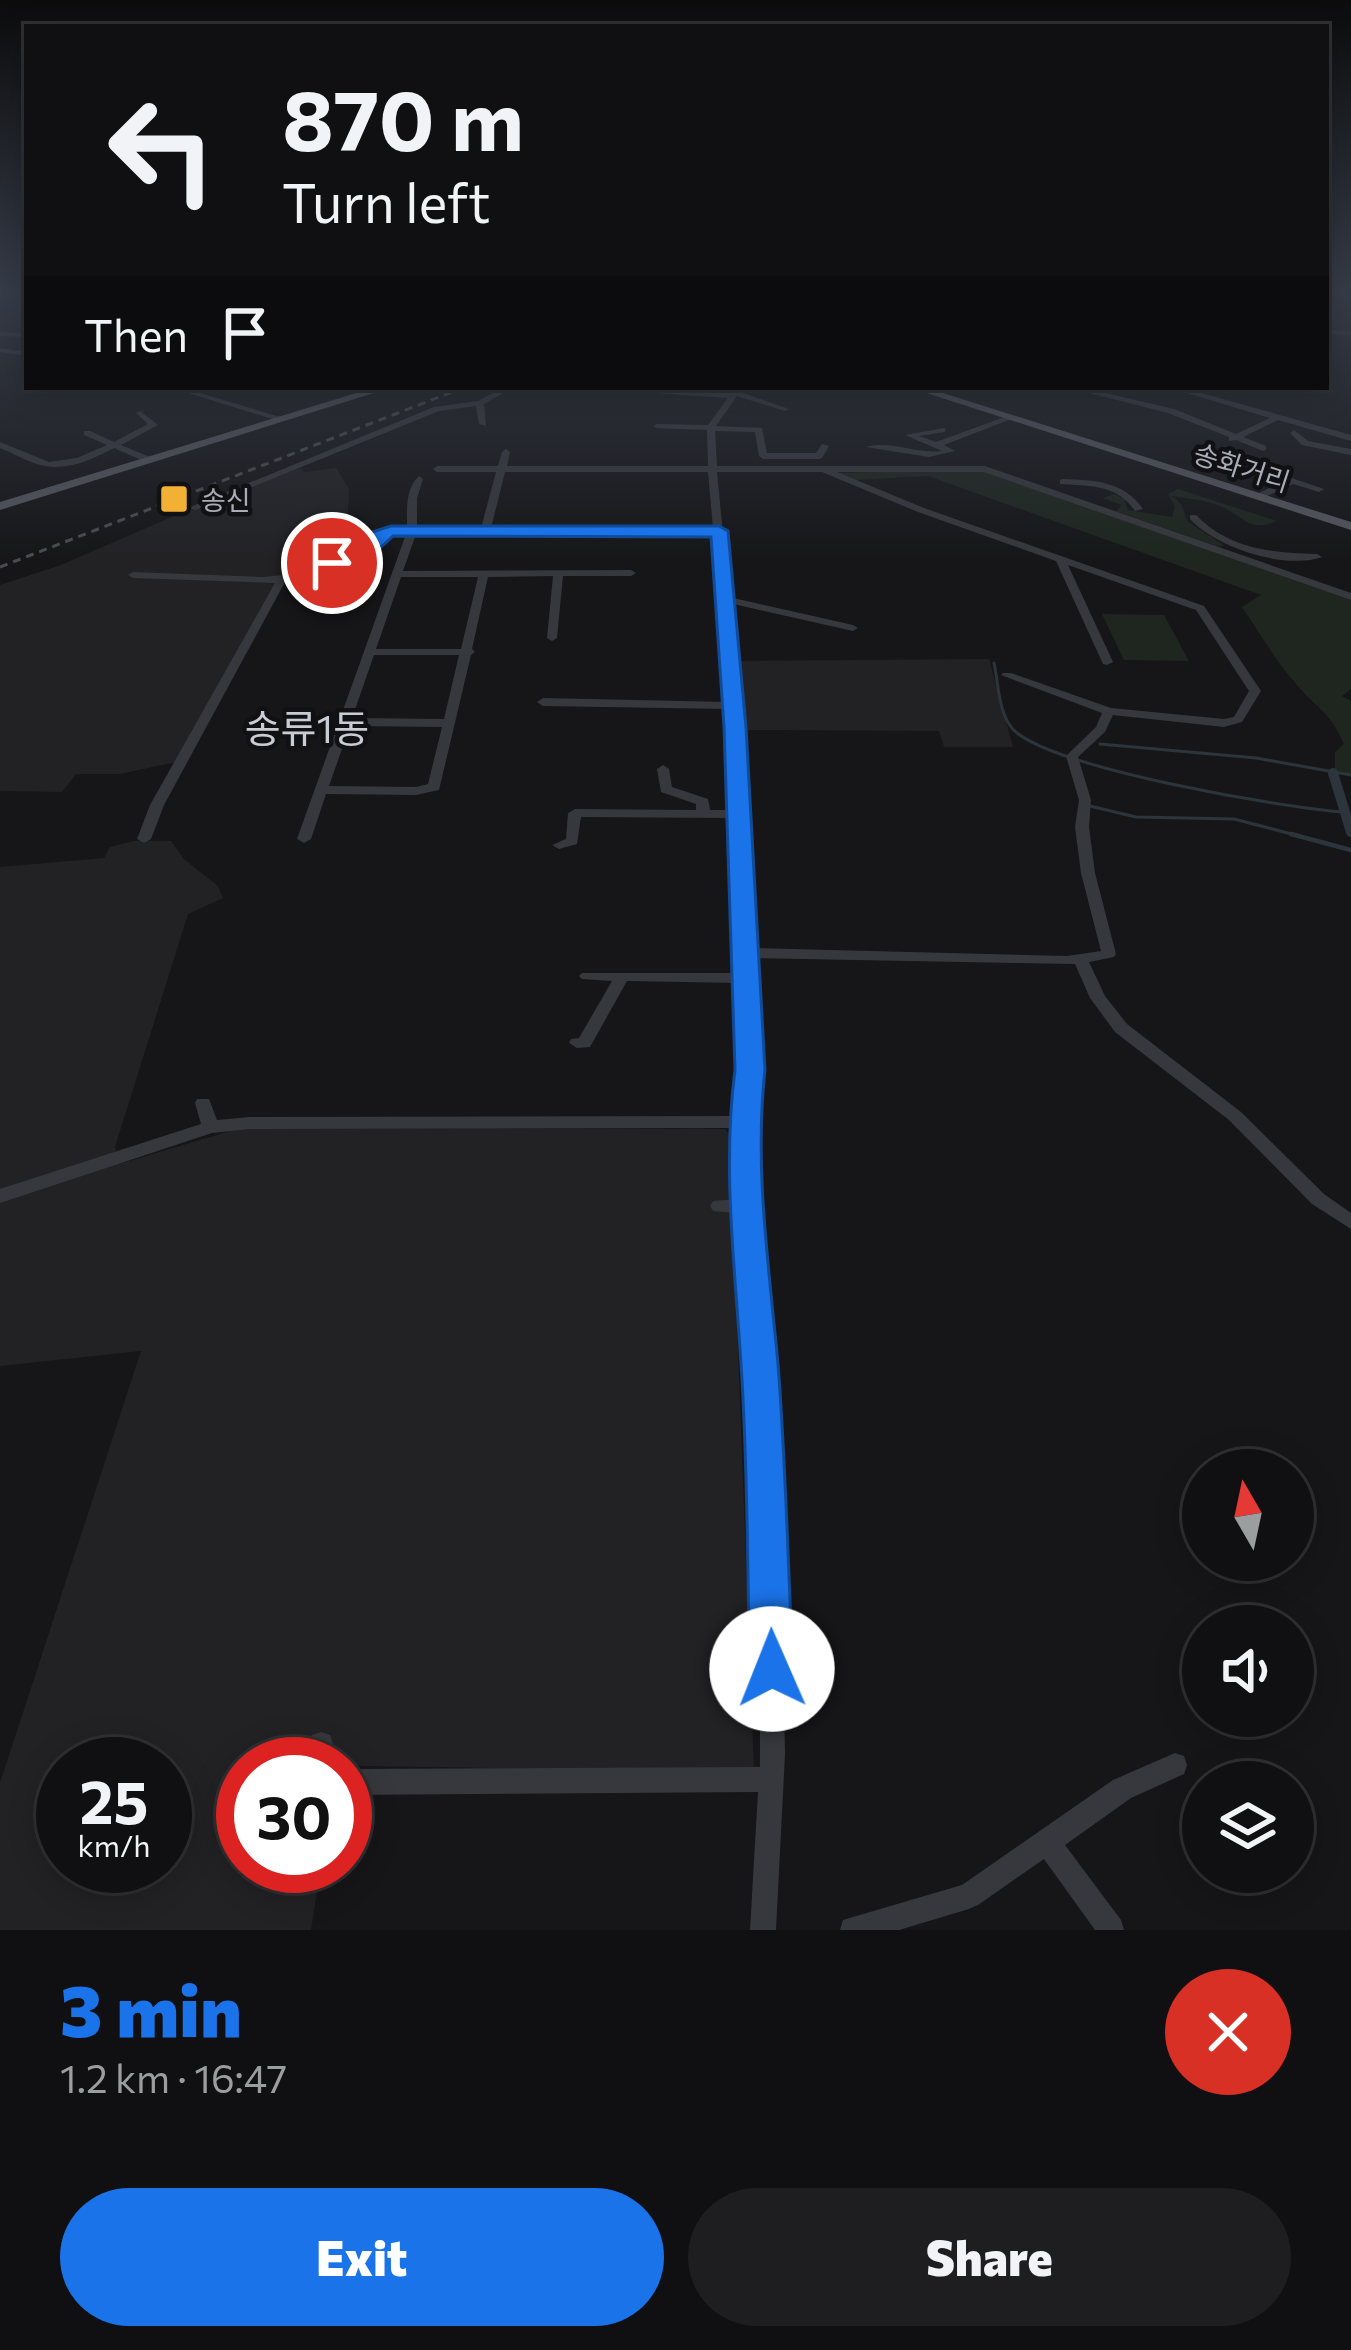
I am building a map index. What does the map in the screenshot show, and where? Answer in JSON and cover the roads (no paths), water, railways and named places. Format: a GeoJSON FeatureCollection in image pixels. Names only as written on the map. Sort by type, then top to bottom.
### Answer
{"type":"FeatureCollection","features":[{"type":"Feature","properties":{"kind":"main road"},"geometry":{"type":"LineString","coordinates":[[0,506],[378,390]]}},
{"type":"Feature","properties":{"kind":"main road","name":"송화거리"},"geometry":{"type":"LineString","coordinates":[[923,390],[1351,526]]}},
{"type":"Feature","properties":{"kind":"street"},"geometry":{"type":"LineString","coordinates":[[183,390],[282,419]]}},
{"type":"Feature","properties":{"kind":"street"},"geometry":{"type":"LineString","coordinates":[[193,508],[275,482],[437,410],[490,400],[505,390]]}},
{"type":"Feature","properties":{"kind":"street"},"geometry":{"type":"LineString","coordinates":[[1080,390],[1171,411],[1232,440],[1263,448]]}},
{"type":"Feature","properties":{"kind":"street"},"geometry":{"type":"LineString","coordinates":[[1091,393],[1099,390]]}},
{"type":"Feature","properties":{"kind":"street"},"geometry":{"type":"LineString","coordinates":[[1182,390],[1351,438]]}},
{"type":"Feature","properties":{"kind":"street"},"geometry":{"type":"LineString","coordinates":[[655,391],[736,392],[785,409]]}},
{"type":"Feature","properties":{"kind":"street"},"geometry":{"type":"LineString","coordinates":[[736,392],[710,429],[719,531],[728,553],[724,599],[750,1070],[744,1122],[746,1206],[771,1584],[771,1779],[763,1930]]}},
{"type":"Feature","properties":{"kind":"street"},"geometry":{"type":"LineString","coordinates":[[483,424],[490,400]]}},
{"type":"Feature","properties":{"kind":"street"},"geometry":{"type":"LineString","coordinates":[[0,445],[39,462],[80,459],[121,445],[154,425],[140,413]]}},
{"type":"Feature","properties":{"kind":"street"},"geometry":{"type":"LineString","coordinates":[[1232,440],[1278,417]]}},
{"type":"Feature","properties":{"kind":"street"},"geometry":{"type":"LineString","coordinates":[[870,447],[887,445],[928,459],[1010,418]]}},
{"type":"Feature","properties":{"kind":"street"},"geometry":{"type":"LineString","coordinates":[[656,426],[759,430],[763,456],[819,456],[825,446]]}},
{"type":"Feature","properties":{"kind":"street"},"geometry":{"type":"LineString","coordinates":[[942,430],[909,435],[985,469],[1351,597]]}},
{"type":"Feature","properties":{"kind":"street"},"geometry":{"type":"LineString","coordinates":[[87,433],[149,460]]}},
{"type":"Feature","properties":{"kind":"street"},"geometry":{"type":"LineString","coordinates":[[1294,433],[1305,443],[1350,451]]}},
{"type":"Feature","properties":{"kind":"street"},"geometry":{"type":"LineString","coordinates":[[485,531],[506,452]]}},
{"type":"Feature","properties":{"kind":"street"},"geometry":{"type":"LineString","coordinates":[[436,469],[985,469]]}},
{"type":"Feature","properties":{"kind":"street"},"geometry":{"type":"LineString","coordinates":[[825,470],[1200,608],[1255,691],[1238,719],[1224,723],[1109,711],[1007,675]]}},
{"type":"Feature","properties":{"kind":"street"},"geometry":{"type":"LineString","coordinates":[[1265,472],[1319,489]]}},
{"type":"Feature","properties":{"kind":"street"},"geometry":{"type":"LineString","coordinates":[[304,839],[412,531],[412,498],[419,479]]}},
{"type":"Feature","properties":{"kind":"street"},"geometry":{"type":"LineString","coordinates":[[1258,497],[1293,480]]}},
{"type":"Feature","properties":{"kind":"street"},"geometry":{"type":"LineString","coordinates":[[1063,482],[1112,488],[1130,497],[1138,509]]}},
{"type":"Feature","properties":{"kind":"street"},"geometry":{"type":"LineString","coordinates":[[1083,502],[1112,488]]}},
{"type":"Feature","properties":{"kind":"street"},"geometry":{"type":"LineString","coordinates":[[1193,517],[1207,531],[1238,546],[1317,557]]}},
{"type":"Feature","properties":{"kind":"street"},"geometry":{"type":"LineString","coordinates":[[133,574],[283,578],[319,574],[352,564],[384,532],[719,531]]}},
{"type":"Feature","properties":{"kind":"street"},"geometry":{"type":"LineString","coordinates":[[1225,553],[1238,546]]}},
{"type":"Feature","properties":{"kind":"street"},"geometry":{"type":"LineString","coordinates":[[1061,560],[1107,662]]}},
{"type":"Feature","properties":{"kind":"street"},"geometry":{"type":"LineString","coordinates":[[332,563],[352,564]]}},
{"type":"Feature","properties":{"kind":"street"},"geometry":{"type":"LineString","coordinates":[[552,638],[558,573]]}},
{"type":"Feature","properties":{"kind":"street"},"geometry":{"type":"LineString","coordinates":[[398,574],[631,573]]}},
{"type":"Feature","properties":{"kind":"street"},"geometry":{"type":"LineString","coordinates":[[323,790],[434,787],[484,574]]}},
{"type":"Feature","properties":{"kind":"street"},"geometry":{"type":"LineString","coordinates":[[144,839],[179,758],[283,578]]}},
{"type":"Feature","properties":{"kind":"street"},"geometry":{"type":"LineString","coordinates":[[724,599],[853,628]]}},
{"type":"Feature","properties":{"kind":"street"},"geometry":{"type":"LineString","coordinates":[[371,652],[469,652]]}},
{"type":"Feature","properties":{"kind":"street"},"geometry":{"type":"LineString","coordinates":[[543,702],[733,706]]}},
{"type":"Feature","properties":{"kind":"street"},"geometry":{"type":"LineString","coordinates":[[743,953],[1081,961],[1109,954],[1088,873],[1085,800],[1073,756],[1101,729],[1109,711]]}},
{"type":"Feature","properties":{"kind":"street"},"geometry":{"type":"LineString","coordinates":[[348,722],[449,723]]}},
{"type":"Feature","properties":{"kind":"street"},"geometry":{"type":"LineString","coordinates":[[663,769],[666,789],[703,802],[703,814]]}},
{"type":"Feature","properties":{"kind":"street"},"geometry":{"type":"LineString","coordinates":[[559,844],[572,841],[575,813],[738,814]]}},
{"type":"Feature","properties":{"kind":"street"},"geometry":{"type":"LineString","coordinates":[[1081,961],[1098,998],[1121,1028],[1234,1117],[1318,1198],[1351,1222]]}},
{"type":"Feature","properties":{"kind":"street"},"geometry":{"type":"LineString","coordinates":[[587,976],[745,978]]}},
{"type":"Feature","properties":{"kind":"street"},"geometry":{"type":"LineString","coordinates":[[577,1043],[584,1043],[622,977]]}},
{"type":"Feature","properties":{"kind":"street"},"geometry":{"type":"LineString","coordinates":[[203,1103],[211,1127]]}},
{"type":"Feature","properties":{"kind":"street"},"geometry":{"type":"LineString","coordinates":[[0,1196],[211,1127],[408,1117],[744,1122]]}},
{"type":"Feature","properties":{"kind":"street"},"geometry":{"type":"LineString","coordinates":[[719,1206],[746,1206]]}},
{"type":"Feature","properties":{"kind":"street"},"geometry":{"type":"LineString","coordinates":[[854,1930],[969,1896],[1122,1789],[1175,1765]]}},
{"type":"Feature","properties":{"kind":"street"},"geometry":{"type":"LineString","coordinates":[[372,1782],[771,1779]]}},
{"type":"Feature","properties":{"kind":"street"},"geometry":{"type":"LineString","coordinates":[[1047,1842],[1111,1930]]}},
{"type":"Feature","properties":{"kind":"waterway"},"geometry":{"type":"LineString","coordinates":[[994,663],[1006,719],[1017,733],[1042,747],[1174,784],[1343,812]]}},
{"type":"Feature","properties":{"kind":"waterway"},"geometry":{"type":"LineString","coordinates":[[1100,744],[1256,758],[1351,775]]}},
{"type":"Feature","properties":{"kind":"waterway"},"geometry":{"type":"LineString","coordinates":[[1333,773],[1351,832]]}},
{"type":"Feature","properties":{"kind":"waterway"},"geometry":{"type":"LineString","coordinates":[[1090,806],[1136,817],[1234,819],[1303,837]]}},
{"type":"Feature","properties":{"kind":"waterway"},"geometry":{"type":"LineString","coordinates":[[1291,834],[1351,850]]}},
{"type":"Feature","properties":{"kind":"railway"},"geometry":{"type":"LineString","coordinates":[[0,567],[457,390]]}},
{"type":"Feature","properties":{"kind":"place","name":"송신"},"geometry":{"type":"Point","coordinates":[174,499]}},
{"type":"Feature","properties":{"kind":"district","name":"송류1동"},"geometry":{"type":"Point","coordinates":[307,727]}}]}
